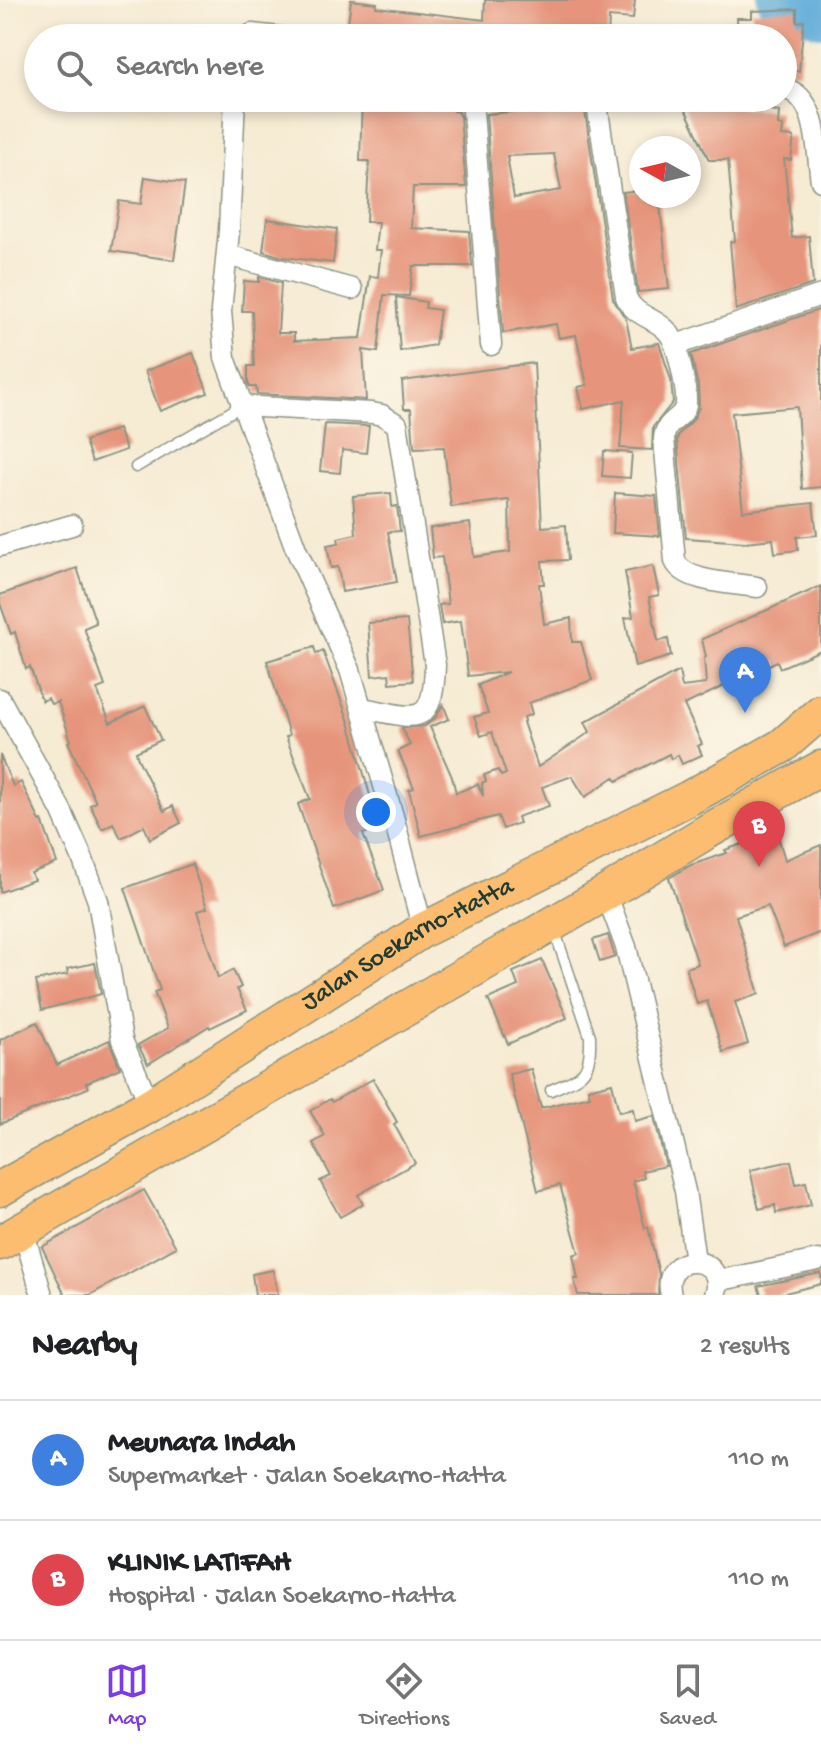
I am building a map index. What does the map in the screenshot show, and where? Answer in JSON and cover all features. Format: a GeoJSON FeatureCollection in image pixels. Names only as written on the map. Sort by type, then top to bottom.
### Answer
{"type":"FeatureCollection","features":[{"type":"Feature","properties":{"kind":"highway","name":"Jalan Soekarno-Hatta"},"geometry":{"type":"LineString","coordinates":[[0,1189],[150,1105],[423,930],[689,798],[782,746],[821,712]]}},
{"type":"Feature","properties":{"kind":"highway","name":"Jalan Soekarno-Hatta"},"geometry":{"type":"LineString","coordinates":[[12,1237],[821,768]]}},
{"type":"Feature","properties":{"kind":"highway"},"geometry":{"type":"LineString","coordinates":[[689,798],[708,831]]}},
{"type":"Feature","properties":{"kind":"street"},"geometry":{"type":"LineString","coordinates":[[797,94],[810,108],[821,181]]}},
{"type":"Feature","properties":{"kind":"street"},"geometry":{"type":"LineString","coordinates":[[234,112],[221,311],[225,358],[296,549],[350,670],[423,930]]}},
{"type":"Feature","properties":{"kind":"street"},"geometry":{"type":"LineString","coordinates":[[473,112],[491,345]]}},
{"type":"Feature","properties":{"kind":"street"},"geometry":{"type":"LineString","coordinates":[[598,112],[626,297],[636,312],[667,330],[676,345],[686,403],[683,413],[666,427],[664,439],[675,561],[679,569],[689,576],[757,587]]}},
{"type":"Feature","properties":{"kind":"street"},"geometry":{"type":"LineString","coordinates":[[227,255],[352,289]]}},
{"type":"Feature","properties":{"kind":"street"},"geometry":{"type":"LineString","coordinates":[[676,345],[821,295]]}},
{"type":"Feature","properties":{"kind":"street"},"geometry":{"type":"LineString","coordinates":[[241,406],[372,413],[397,424],[435,665],[434,691],[430,706],[425,713],[416,717],[362,708]]}},
{"type":"Feature","properties":{"kind":"street"},"geometry":{"type":"LineString","coordinates":[[0,546],[72,525]]}},
{"type":"Feature","properties":{"kind":"street"},"geometry":{"type":"LineString","coordinates":[[0,699],[61,810],[98,901],[122,1040],[150,1105]]}},
{"type":"Feature","properties":{"kind":"street"},"geometry":{"type":"LineString","coordinates":[[606,893],[626,947],[681,1175],[695,1261]]}},
{"type":"Feature","properties":{"kind":"street"},"geometry":{"type":"LineString","coordinates":[[12,1237],[42,1295]]}},
{"type":"Feature","properties":{"kind":"street"},"geometry":{"type":"LineString","coordinates":[[671,1295],[669,1286],[674,1271],[680,1265],[695,1261],[710,1267],[716,1288],[818,1260]]}},
{"type":"Feature","properties":{"kind":"lane"},"geometry":{"type":"LineString","coordinates":[[136,467],[241,406]]}},
{"type":"Feature","properties":{"kind":"lane"},"geometry":{"type":"LineString","coordinates":[[551,1090],[579,1078],[588,1068],[591,1054],[590,1036],[552,924]]}},
{"type":"Feature","properties":{"kind":"building"},"geometry":{"type":"Polygon","coordinates":[[[351,0],[377,3],[376,7],[484,20],[485,0],[635,0],[633,19],[609,17],[609,24],[348,24],[351,0]]]}},
{"type":"Feature","properties":{"kind":"building"},"geometry":{"type":"Polygon","coordinates":[[[797,9],[797,22],[804,21],[799,71],[797,24],[737,24],[737,18],[752,18],[752,11],[797,9]]]}},
{"type":"Feature","properties":{"kind":"building"},"geometry":{"type":"Polygon","coordinates":[[[362,112],[459,112],[466,187],[413,187],[411,228],[469,231],[472,266],[413,266],[409,296],[384,295],[378,352],[363,350],[366,400],[257,394],[256,387],[250,387],[248,383],[248,366],[254,366],[252,311],[242,311],[244,281],[259,282],[259,277],[281,283],[278,333],[294,333],[294,341],[361,338],[370,276],[378,277],[381,250],[375,250],[378,222],[366,222],[369,161],[360,161],[362,112]]]}},
{"type":"Feature","properties":{"kind":"building"},"geometry":{"type":"Polygon","coordinates":[[[585,112],[613,299],[626,319],[632,348],[659,343],[671,380],[673,402],[653,427],[652,450],[620,448],[624,400],[583,409],[578,387],[587,385],[576,335],[559,338],[556,324],[503,333],[486,114],[585,112]],[[554,154],[507,156],[514,198],[561,190],[554,154]]]}},
{"type":"Feature","properties":{"kind":"building"},"geometry":{"type":"Polygon","coordinates":[[[687,112],[779,112],[778,125],[783,126],[782,136],[794,137],[791,160],[784,159],[792,238],[809,236],[813,284],[736,310],[730,242],[735,241],[728,160],[709,160],[701,136],[698,136],[687,112]]]}},
{"type":"Feature","properties":{"kind":"building"},"geometry":{"type":"Polygon","coordinates":[[[145,177],[185,183],[174,260],[111,251],[119,201],[141,204],[145,177]]]}},
{"type":"Feature","properties":{"kind":"building"},"geometry":{"type":"Polygon","coordinates":[[[629,191],[629,208],[660,208],[669,289],[638,292],[623,192],[629,191]]]}},
{"type":"Feature","properties":{"kind":"building"},"geometry":{"type":"Polygon","coordinates":[[[267,219],[337,229],[333,263],[282,257],[263,251],[267,219]]]}},
{"type":"Feature","properties":{"kind":"building"},"geometry":{"type":"Polygon","coordinates":[[[396,297],[426,302],[425,308],[440,310],[435,345],[400,351],[396,297]]]}},
{"type":"Feature","properties":{"kind":"building"},"geometry":{"type":"Polygon","coordinates":[[[821,309],[821,487],[802,489],[797,407],[732,413],[743,511],[813,503],[817,535],[797,537],[798,550],[775,553],[773,539],[745,542],[686,538],[677,440],[699,407],[691,354],[821,309]]]}},
{"type":"Feature","properties":{"kind":"building"},"geometry":{"type":"Polygon","coordinates":[[[193,353],[208,393],[160,411],[145,371],[193,353]]]}},
{"type":"Feature","properties":{"kind":"building"},"geometry":{"type":"Polygon","coordinates":[[[534,363],[542,527],[566,525],[568,560],[542,561],[544,584],[539,584],[544,624],[571,618],[572,642],[581,642],[592,680],[529,703],[532,714],[524,717],[523,722],[538,767],[590,732],[585,722],[679,671],[682,687],[706,684],[702,639],[821,586],[821,650],[780,668],[777,661],[684,705],[702,744],[698,746],[702,755],[682,764],[678,755],[671,759],[669,754],[617,781],[614,777],[585,797],[572,776],[542,787],[549,806],[517,817],[519,823],[503,829],[498,816],[421,836],[409,790],[414,788],[398,751],[410,745],[402,728],[425,726],[436,717],[443,704],[449,719],[430,727],[456,793],[478,784],[483,796],[484,775],[498,770],[501,776],[506,774],[492,732],[481,736],[474,717],[488,713],[478,685],[508,672],[468,676],[461,621],[442,624],[439,605],[448,604],[442,557],[433,558],[430,528],[470,523],[474,557],[510,552],[509,500],[451,507],[444,447],[414,448],[411,409],[404,409],[402,381],[534,363]]]}},
{"type":"Feature","properties":{"kind":"building"},"geometry":{"type":"Polygon","coordinates":[[[325,424],[369,426],[366,453],[342,450],[340,473],[320,471],[325,424]]]}},
{"type":"Feature","properties":{"kind":"building"},"geometry":{"type":"Polygon","coordinates":[[[118,429],[126,450],[92,462],[85,441],[118,429]]]}},
{"type":"Feature","properties":{"kind":"building"},"geometry":{"type":"Polygon","coordinates":[[[604,451],[632,453],[630,478],[602,476],[604,451]]]}},
{"type":"Feature","properties":{"kind":"building"},"geometry":{"type":"Polygon","coordinates":[[[391,493],[392,507],[397,506],[400,531],[388,532],[397,582],[342,592],[338,567],[331,568],[327,545],[339,543],[338,538],[356,534],[353,496],[391,493]]]}},
{"type":"Feature","properties":{"kind":"building"},"geometry":{"type":"Polygon","coordinates":[[[615,493],[656,496],[660,536],[613,533],[615,493]]]}},
{"type":"Feature","properties":{"kind":"building"},"geometry":{"type":"Polygon","coordinates":[[[653,566],[659,595],[649,597],[658,641],[668,639],[671,656],[635,667],[625,618],[633,617],[625,572],[653,566]]]}},
{"type":"Feature","properties":{"kind":"building"},"geometry":{"type":"Polygon","coordinates":[[[77,568],[96,623],[84,628],[105,686],[97,689],[110,723],[145,706],[161,740],[136,752],[164,811],[173,806],[181,823],[150,839],[144,826],[121,838],[113,823],[102,829],[90,805],[96,802],[68,742],[71,741],[58,702],[51,704],[48,698],[42,701],[0,603],[0,595],[77,568]]]}},
{"type":"Feature","properties":{"kind":"building"},"geometry":{"type":"Polygon","coordinates":[[[407,620],[413,681],[390,683],[389,674],[372,676],[368,623],[407,620]]]}},
{"type":"Feature","properties":{"kind":"building"},"geometry":{"type":"Polygon","coordinates":[[[314,647],[316,654],[323,651],[349,722],[374,809],[369,811],[376,829],[363,834],[384,890],[334,909],[298,804],[310,799],[286,737],[289,735],[267,661],[314,647]]]}},
{"type":"Feature","properties":{"kind":"building"},"geometry":{"type":"Polygon","coordinates":[[[0,755],[13,786],[21,782],[42,820],[57,863],[31,873],[34,880],[0,892],[0,755]]]}},
{"type":"Feature","properties":{"kind":"building"},"geometry":{"type":"Polygon","coordinates":[[[766,822],[770,835],[777,833],[785,860],[821,845],[821,932],[784,947],[768,906],[736,916],[759,994],[735,1002],[748,1044],[723,1052],[707,1001],[697,1004],[686,968],[698,964],[669,878],[691,865],[727,853],[725,850],[745,843],[743,834],[766,822]]]}},
{"type":"Feature","properties":{"kind":"building"},"geometry":{"type":"Polygon","coordinates":[[[192,864],[207,908],[197,911],[218,978],[233,970],[241,987],[237,989],[247,1010],[209,1026],[148,1064],[138,1045],[168,1028],[154,992],[160,990],[125,888],[192,864]]]}},
{"type":"Feature","properties":{"kind":"building"},"geometry":{"type":"Polygon","coordinates":[[[608,935],[615,957],[600,962],[593,940],[608,935]]]}},
{"type":"Feature","properties":{"kind":"building"},"geometry":{"type":"Polygon","coordinates":[[[542,960],[567,1018],[508,1044],[488,999],[518,986],[513,972],[542,960]]]}},
{"type":"Feature","properties":{"kind":"building"},"geometry":{"type":"Polygon","coordinates":[[[95,963],[101,994],[42,1010],[36,981],[68,974],[67,969],[95,963]]]}},
{"type":"Feature","properties":{"kind":"building"},"geometry":{"type":"Polygon","coordinates":[[[37,1022],[57,1065],[109,1040],[120,1068],[86,1083],[88,1088],[0,1124],[0,1040],[37,1022]]]}},
{"type":"Feature","properties":{"kind":"building"},"geometry":{"type":"Polygon","coordinates":[[[531,1069],[541,1108],[590,1096],[588,1089],[612,1083],[619,1112],[633,1109],[635,1121],[654,1116],[666,1166],[642,1171],[644,1178],[633,1181],[659,1274],[658,1295],[578,1295],[573,1255],[579,1253],[560,1185],[538,1191],[509,1074],[531,1069]]]}},
{"type":"Feature","properties":{"kind":"building"},"geometry":{"type":"Polygon","coordinates":[[[373,1079],[415,1163],[358,1195],[363,1204],[340,1217],[320,1181],[331,1176],[313,1143],[325,1136],[310,1111],[373,1079]]]}},
{"type":"Feature","properties":{"kind":"building"},"geometry":{"type":"Polygon","coordinates":[[[791,1161],[796,1184],[806,1182],[811,1205],[776,1213],[775,1205],[759,1209],[750,1170],[791,1161]]]}},
{"type":"Feature","properties":{"kind":"building"},"geometry":{"type":"Polygon","coordinates":[[[144,1190],[176,1247],[90,1295],[65,1295],[42,1247],[144,1190]]]}},
{"type":"Feature","properties":{"kind":"building"},"geometry":{"type":"Polygon","coordinates":[[[273,1270],[278,1295],[255,1295],[252,1274],[273,1270]]]}},
{"type":"Feature","properties":{"kind":"building"},"geometry":{"type":"Polygon","coordinates":[[[821,1273],[821,1284],[777,1295],[761,1295],[758,1286],[821,1273]]]}},
{"type":"Feature","properties":{"kind":"waterway"},"geometry":{"type":"LineString","coordinates":[[778,0],[821,16]]}},
{"type":"Feature","properties":{"kind":"place","name":"Meunara Indah"},"geometry":{"type":"Point","coordinates":[745,713]}},
{"type":"Feature","properties":{"kind":"place","name":"KLINIK LATIFAH"},"geometry":{"type":"Point","coordinates":[759,867]}}]}
